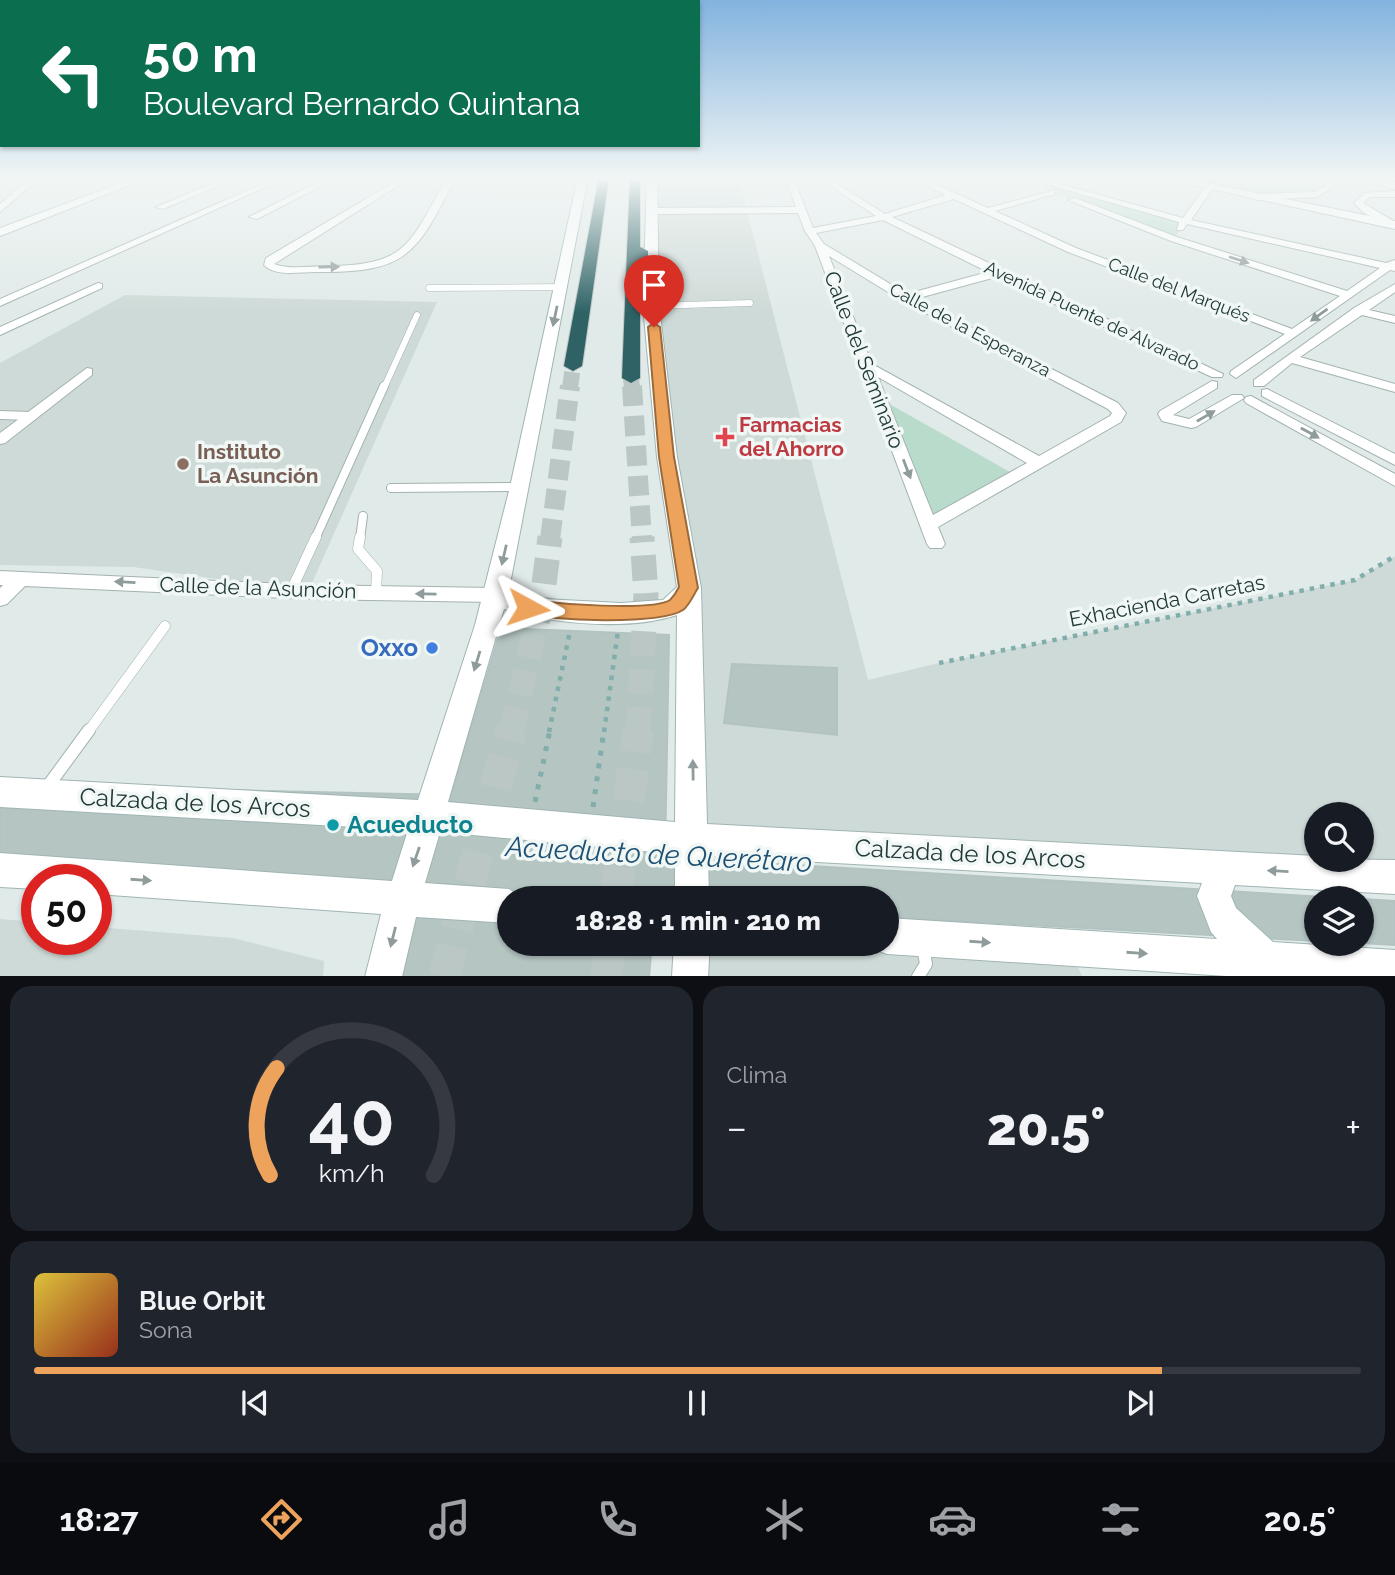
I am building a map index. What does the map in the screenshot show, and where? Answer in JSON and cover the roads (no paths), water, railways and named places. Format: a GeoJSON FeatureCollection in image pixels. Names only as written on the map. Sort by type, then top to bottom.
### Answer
{"type":"FeatureCollection","features":[{"type":"Feature","properties":{"kind":"highway"},"geometry":{"type":"LineString","coordinates":[[573,366],[597,223]]}},
{"type":"Feature","properties":{"kind":"highway"},"geometry":{"type":"LineString","coordinates":[[631,378],[634,223]]}},
{"type":"Feature","properties":{"kind":"highway"},"geometry":{"type":"LineString","coordinates":[[640,223],[641,265],[651,297]]}},
{"type":"Feature","properties":{"kind":"main road"},"geometry":{"type":"LineString","coordinates":[[0,232],[25,223]]}},
{"type":"Feature","properties":{"kind":"main road"},"geometry":{"type":"LineString","coordinates":[[383,976],[403,898],[430,816],[496,590],[575,223]]}},
{"type":"Feature","properties":{"kind":"main road"},"geometry":{"type":"LineString","coordinates":[[652,223],[651,297],[667,457],[689,588],[692,886]]}},
{"type":"Feature","properties":{"kind":"main road"},"geometry":{"type":"LineString","coordinates":[[496,590],[508,601],[528,608],[574,612],[658,611],[677,604],[689,588]]}},
{"type":"Feature","properties":{"kind":"main road","name":"Calzada de los Arcos"},"geometry":{"type":"LineString","coordinates":[[0,792],[430,816],[691,839],[1395,877]]}},
{"type":"Feature","properties":{"kind":"main road"},"geometry":{"type":"LineString","coordinates":[[1224,868],[1214,896],[1223,920],[1267,961]]}},
{"type":"Feature","properties":{"kind":"main road"},"geometry":{"type":"LineString","coordinates":[[0,870],[497,905]]}},
{"type":"Feature","properties":{"kind":"main road"},"geometry":{"type":"LineString","coordinates":[[904,937],[1395,968]]}},
{"type":"Feature","properties":{"kind":"main road"},"geometry":{"type":"LineString","coordinates":[[690,976],[691,956]]}},
{"type":"Feature","properties":{"kind":"street"},"geometry":{"type":"LineString","coordinates":[[0,305],[183,223]]}},
{"type":"Feature","properties":{"kind":"street"},"geometry":{"type":"LineString","coordinates":[[332,223],[270,260],[269,265],[276,268],[303,268],[370,266],[391,262],[405,253],[424,223]]}},
{"type":"Feature","properties":{"kind":"street","name":"Calle del Seminario"},"geometry":{"type":"LineString","coordinates":[[807,223],[820,246],[936,544]]}},
{"type":"Feature","properties":{"kind":"street"},"geometry":{"type":"LineString","coordinates":[[810,231],[852,223]]}},
{"type":"Feature","properties":{"kind":"street","name":"Avenida Puente de Alvarado"},"geometry":{"type":"LineString","coordinates":[[897,223],[1214,379],[1244,399]]}},
{"type":"Feature","properties":{"kind":"street","name":"Calle del Marqués"},"geometry":{"type":"LineString","coordinates":[[1011,223],[1072,250],[1293,333]]}},
{"type":"Feature","properties":{"kind":"street"},"geometry":{"type":"LineString","coordinates":[[1131,223],[1346,295]]}},
{"type":"Feature","properties":{"kind":"street"},"geometry":{"type":"LineString","coordinates":[[1174,239],[1184,223]]}},
{"type":"Feature","properties":{"kind":"street"},"geometry":{"type":"LineString","coordinates":[[1197,223],[1393,266]]}},
{"type":"Feature","properties":{"kind":"street","name":"Calle de la Esperanza"},"geometry":{"type":"LineString","coordinates":[[820,246],[905,298],[1114,406],[1119,413],[1116,419],[1039,463]]}},
{"type":"Feature","properties":{"kind":"street"},"geometry":{"type":"LineString","coordinates":[[1393,266],[1346,295],[1236,374],[1214,379],[1165,414],[1167,418],[1191,424],[1244,399],[1259,399],[1263,388],[1290,358],[1395,287]]}},
{"type":"Feature","properties":{"kind":"street"},"geometry":{"type":"LineString","coordinates":[[905,298],[997,274]]}},
{"type":"Feature","properties":{"kind":"street"},"geometry":{"type":"LineString","coordinates":[[0,331],[98,286]]}},
{"type":"Feature","properties":{"kind":"street"},"geometry":{"type":"LineString","coordinates":[[0,305],[40,312]]}},
{"type":"Feature","properties":{"kind":"street"},"geometry":{"type":"LineString","coordinates":[[1358,310],[1395,320]]}},
{"type":"Feature","properties":{"kind":"street"},"geometry":{"type":"LineString","coordinates":[[1290,358],[1395,388]]}},
{"type":"Feature","properties":{"kind":"street"},"geometry":{"type":"LineString","coordinates":[[867,366],[1039,463]]}},
{"type":"Feature","properties":{"kind":"street"},"geometry":{"type":"LineString","coordinates":[[0,440],[87,372]]}},
{"type":"Feature","properties":{"kind":"street"},"geometry":{"type":"LineString","coordinates":[[1236,374],[1395,460]]}},
{"type":"Feature","properties":{"kind":"street"},"geometry":{"type":"LineString","coordinates":[[1244,399],[1395,481]]}},
{"type":"Feature","properties":{"kind":"street"},"geometry":{"type":"LineString","coordinates":[[929,525],[1039,463]]}},
{"type":"Feature","properties":{"kind":"street","name":"Calle de la Asunción"},"geometry":{"type":"LineString","coordinates":[[0,578],[291,591],[376,593],[496,590]]}},
{"type":"Feature","properties":{"kind":"street"},"geometry":{"type":"LineString","coordinates":[[0,599],[22,578]]}},
{"type":"Feature","properties":{"kind":"lane"},"geometry":{"type":"LineString","coordinates":[[429,288],[561,287]]}},
{"type":"Feature","properties":{"kind":"lane"},"geometry":{"type":"LineString","coordinates":[[651,297],[750,303]]}},
{"type":"Feature","properties":{"kind":"lane"},"geometry":{"type":"LineString","coordinates":[[291,591],[417,315]]}},
{"type":"Feature","properties":{"kind":"lane"},"geometry":{"type":"LineString","coordinates":[[0,415],[31,416]]}},
{"type":"Feature","properties":{"kind":"lane"},"geometry":{"type":"LineString","coordinates":[[391,488],[520,487]]}},
{"type":"Feature","properties":{"kind":"lane"},"geometry":{"type":"LineString","coordinates":[[363,516],[358,549],[377,571],[376,593]]}},
{"type":"Feature","properties":{"kind":"lane"},"geometry":{"type":"LineString","coordinates":[[43,794],[165,626]]}},
{"type":"Feature","properties":{"kind":"lane"},"geometry":{"type":"LineString","coordinates":[[904,937],[926,964],[918,976]]}},
{"type":"Feature","properties":{"kind":"tunnel"},"geometry":{"type":"LineString","coordinates":[[570,388],[573,366]]}},
{"type":"Feature","properties":{"kind":"tunnel"},"geometry":{"type":"LineString","coordinates":[[631,378],[632,388]]}},
{"type":"Feature","properties":{"kind":"tunnel"},"geometry":{"type":"LineString","coordinates":[[550,539],[570,386]]}},
{"type":"Feature","properties":{"kind":"tunnel"},"geometry":{"type":"LineString","coordinates":[[632,386],[642,539]]}},
{"type":"Feature","properties":{"kind":"tunnel"},"geometry":{"type":"LineString","coordinates":[[511,732],[542,600],[550,537]]}},
{"type":"Feature","properties":{"kind":"tunnel"},"geometry":{"type":"LineString","coordinates":[[638,732],[646,594],[642,537]]}},
{"type":"Feature","properties":{"kind":"tunnel"},"geometry":{"type":"LineString","coordinates":[[444,976],[511,730]]}},
{"type":"Feature","properties":{"kind":"tunnel"},"geometry":{"type":"LineString","coordinates":[[618,886],[638,730]]}},
{"type":"Feature","properties":{"kind":"tunnel"},"geometry":{"type":"LineString","coordinates":[[606,976],[608,956]]}},
{"type":"Feature","properties":{"kind":"place","name":"Farmacias del Ahorro"},"geometry":{"type":"Point","coordinates":[725,437]}},
{"type":"Feature","properties":{"kind":"place","name":"Instituto La Asunción"},"geometry":{"type":"Point","coordinates":[183,464]}},
{"type":"Feature","properties":{"kind":"place","name":"Oxxo"},"geometry":{"type":"Point","coordinates":[432,648]}},
{"type":"Feature","properties":{"kind":"place","name":"Acueducto"},"geometry":{"type":"Point","coordinates":[333,825]}},
{"type":"Feature","properties":{"kind":"water label","name":"Acueducto de Querétaro"},"geometry":{"type":"Point","coordinates":[659,854]}}]}
